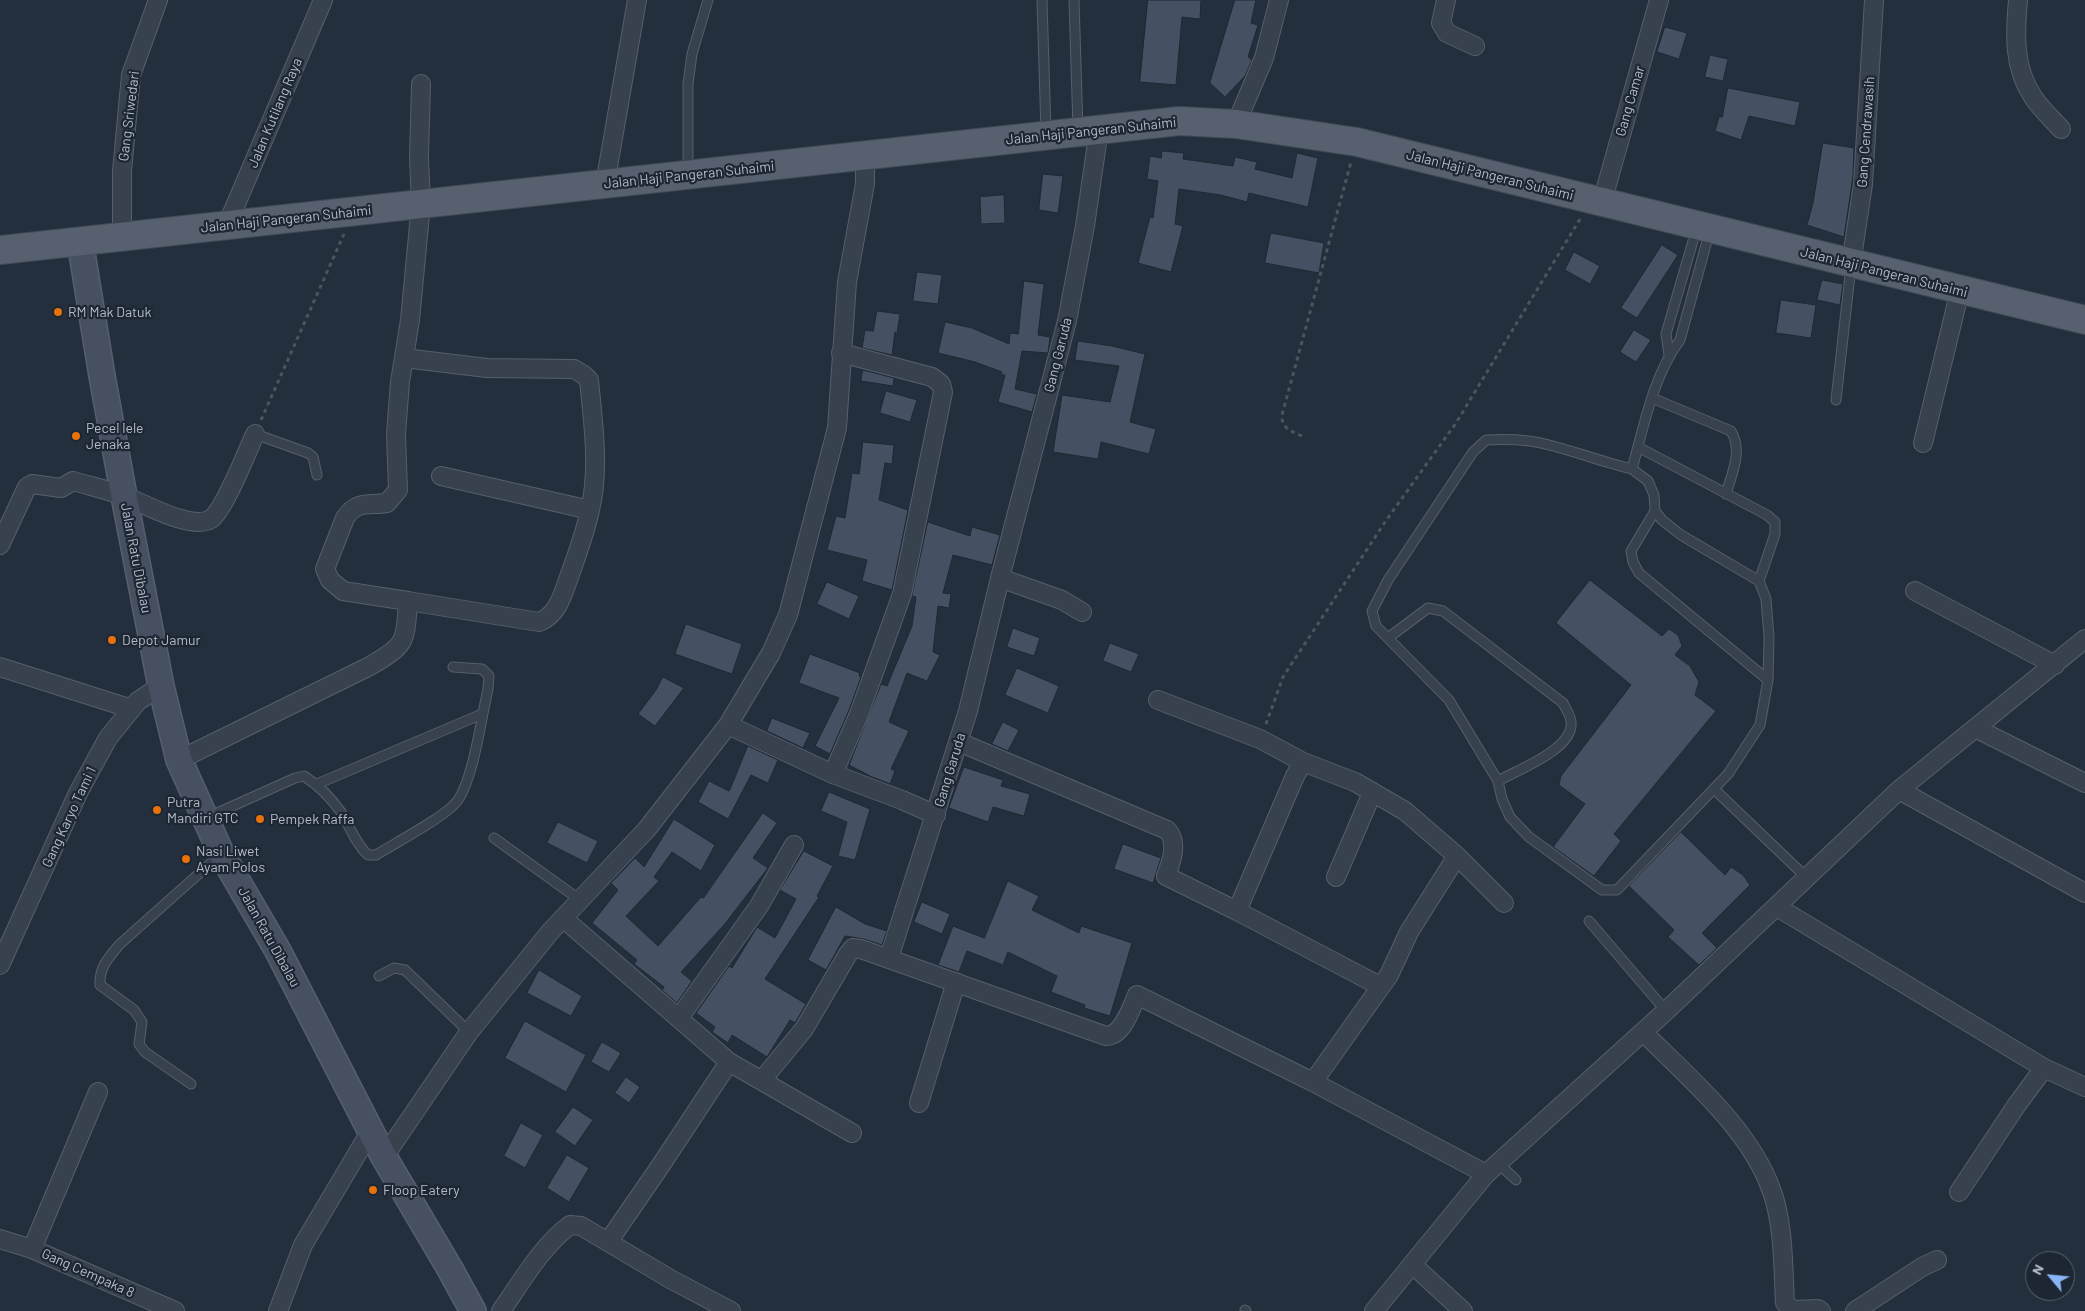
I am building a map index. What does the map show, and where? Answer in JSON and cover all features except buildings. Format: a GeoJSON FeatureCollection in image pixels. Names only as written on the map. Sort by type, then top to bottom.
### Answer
{"type":"FeatureCollection","features":[{"type":"Feature","properties":{"kind":"main road","name":"Jalan Haji Pangeran Suhaimi"},"geometry":{"type":"LineString","coordinates":[[0,250],[1179,121],[1236,124],[1357,142],[2085,320]]}},
{"type":"Feature","properties":{"kind":"main road","name":"Jalan Ratu Dibalau"},"geometry":{"type":"LineString","coordinates":[[80,241],[102,376],[160,686],[179,760],[221,854],[278,951],[370,1132],[473,1311]]}},
{"type":"Feature","properties":{"kind":"street","name":"Gang Sriwedari"},"geometry":{"type":"LineString","coordinates":[[122,237],[122,171],[131,75],[158,0]]}},
{"type":"Feature","properties":{"kind":"street","name":"Jalan Kutilang Raya"},"geometry":{"type":"LineString","coordinates":[[227,225],[324,0]]}},
{"type":"Feature","properties":{"kind":"street"},"geometry":{"type":"LineString","coordinates":[[605,184],[637,0]]}},
{"type":"Feature","properties":{"kind":"street"},"geometry":{"type":"LineString","coordinates":[[1236,124],[1264,58],[1279,0]]}},
{"type":"Feature","properties":{"kind":"street"},"geometry":{"type":"LineString","coordinates":[[1446,0],[1441,23],[1446,32],[1474,46]]}},
{"type":"Feature","properties":{"kind":"street","name":"Gang Camar"},"geometry":{"type":"LineString","coordinates":[[1596,201],[1659,0]]}},
{"type":"Feature","properties":{"kind":"street","name":"Gang Cendrawasih"},"geometry":{"type":"LineString","coordinates":[[1852,264],[1863,184],[1874,0]]}},
{"type":"Feature","properties":{"kind":"street"},"geometry":{"type":"LineString","coordinates":[[2018,0],[2016,45],[2018,68],[2033,97],[2062,129]]}},
{"type":"Feature","properties":{"kind":"street"},"geometry":{"type":"LineString","coordinates":[[404,358],[487,368],[574,369],[589,380],[594,444],[594,489],[577,556],[559,605],[546,620],[539,622],[343,591],[330,580],[325,569],[345,518],[350,511],[356,506],[387,503],[398,490],[396,434],[400,382],[410,320],[421,204],[419,158],[421,84]]}},
{"type":"Feature","properties":{"kind":"street","name":"Gang Garuda"},"geometry":{"type":"LineString","coordinates":[[889,958],[968,711],[1000,578],[1067,321],[1085,226],[1089,130]]}},
{"type":"Feature","properties":{"kind":"street"},"geometry":{"type":"LineString","coordinates":[[384,1157],[469,1032],[563,918],[647,829],[728,725],[771,653],[788,615],[828,459],[838,428],[847,282],[865,184],[866,156]]}},
{"type":"Feature","properties":{"kind":"street"},"geometry":{"type":"LineString","coordinates":[[1923,443],[1960,290]]}},
{"type":"Feature","properties":{"kind":"street"},"geometry":{"type":"LineString","coordinates":[[833,774],[859,714],[902,594],[943,392],[941,384],[932,377],[842,353]]}},
{"type":"Feature","properties":{"kind":"street"},"geometry":{"type":"LineString","coordinates":[[0,545],[27,488],[32,484],[61,488],[73,481],[124,496],[185,520],[206,521],[215,515],[219,508],[235,479],[255,434]]}},
{"type":"Feature","properties":{"kind":"street"},"geometry":{"type":"LineString","coordinates":[[441,476],[590,510]]}},
{"type":"Feature","properties":{"kind":"street"},"geometry":{"type":"LineString","coordinates":[[1000,578],[1062,600],[1082,612]]}},
{"type":"Feature","properties":{"kind":"street"},"geometry":{"type":"LineString","coordinates":[[1915,591],[2055,665]]}},
{"type":"Feature","properties":{"kind":"street"},"geometry":{"type":"LineString","coordinates":[[179,760],[370,666],[395,651],[403,641],[406,630],[408,601]]}},
{"type":"Feature","properties":{"kind":"street"},"geometry":{"type":"LineString","coordinates":[[1374,1311],[1493,1169],[1666,1011],[1899,790],[2083,644]]}},
{"type":"Feature","properties":{"kind":"street"},"geometry":{"type":"LineString","coordinates":[[0,667],[132,709]]}},
{"type":"Feature","properties":{"kind":"street","name":"Gang Karyo Tami 1"},"geometry":{"type":"LineString","coordinates":[[0,965],[78,793],[108,738],[138,701],[160,686]]}},
{"type":"Feature","properties":{"kind":"street"},"geometry":{"type":"LineString","coordinates":[[1158,700],[1260,739],[1303,762],[1355,782],[1405,811],[1457,856],[1504,903]]}},
{"type":"Feature","properties":{"kind":"street"},"geometry":{"type":"LineString","coordinates":[[728,725],[833,774],[936,815]]}},
{"type":"Feature","properties":{"kind":"street"},"geometry":{"type":"LineString","coordinates":[[1975,728],[2085,783]]}},
{"type":"Feature","properties":{"kind":"street"},"geometry":{"type":"LineString","coordinates":[[958,742],[1167,830],[1172,837],[1173,846],[1172,861],[1166,876],[1380,986]]}},
{"type":"Feature","properties":{"kind":"street"},"geometry":{"type":"LineString","coordinates":[[1237,911],[1295,776],[1303,762]]}},
{"type":"Feature","properties":{"kind":"street"},"geometry":{"type":"LineString","coordinates":[[1899,790],[2085,893]]}},
{"type":"Feature","properties":{"kind":"street"},"geometry":{"type":"LineString","coordinates":[[1336,876],[1372,793]]}},
{"type":"Feature","properties":{"kind":"street"},"geometry":{"type":"LineString","coordinates":[[679,1018],[759,906],[794,844]]}},
{"type":"Feature","properties":{"kind":"street"},"geometry":{"type":"LineString","coordinates":[[1314,1082],[1389,974],[1409,932],[1457,856]]}},
{"type":"Feature","properties":{"kind":"street"},"geometry":{"type":"LineString","coordinates":[[1777,907],[2044,1068],[2085,1087]]}},
{"type":"Feature","properties":{"kind":"street"},"geometry":{"type":"LineString","coordinates":[[563,918],[729,1062],[852,1132]]}},
{"type":"Feature","properties":{"kind":"street"},"geometry":{"type":"LineString","coordinates":[[762,1080],[804,1029],[853,948],[889,958],[1106,1036],[1112,1036],[1118,1032],[1137,995],[1493,1169]]}},
{"type":"Feature","properties":{"kind":"street"},"geometry":{"type":"LineString","coordinates":[[919,1103],[956,982]]}},
{"type":"Feature","properties":{"kind":"street"},"geometry":{"type":"LineString","coordinates":[[1643,1032],[1726,1116],[1753,1154],[1771,1189],[1780,1231],[1785,1303],[1793,1310],[1818,1309],[1821,1311]]}},
{"type":"Feature","properties":{"kind":"street"},"geometry":{"type":"LineString","coordinates":[[608,1242],[729,1062]]}},
{"type":"Feature","properties":{"kind":"street"},"geometry":{"type":"LineString","coordinates":[[1959,1192],[2020,1100],[2044,1068]]}},
{"type":"Feature","properties":{"kind":"street"},"geometry":{"type":"LineString","coordinates":[[32,1249],[98,1092]]}},
{"type":"Feature","properties":{"kind":"street"},"geometry":{"type":"LineString","coordinates":[[278,1311],[303,1244],[370,1132]]}},
{"type":"Feature","properties":{"kind":"street"},"geometry":{"type":"LineString","coordinates":[[501,1311],[526,1274],[557,1235],[570,1225],[581,1226],[672,1280],[731,1311]]}},
{"type":"Feature","properties":{"kind":"street","name":"Gang Cempaka 8"},"geometry":{"type":"LineString","coordinates":[[0,1239],[32,1249],[175,1311]]}},
{"type":"Feature","properties":{"kind":"street"},"geometry":{"type":"LineString","coordinates":[[1855,1311],[1922,1266],[1937,1260]]}},
{"type":"Feature","properties":{"kind":"street"},"geometry":{"type":"LineString","coordinates":[[1413,1264],[1463,1311]]}},
{"type":"Feature","properties":{"kind":"lane"},"geometry":{"type":"LineString","coordinates":[[688,175],[688,84],[692,54],[708,0]]}},
{"type":"Feature","properties":{"kind":"lane"},"geometry":{"type":"LineString","coordinates":[[1042,0],[1046,135]]}},
{"type":"Feature","properties":{"kind":"lane"},"geometry":{"type":"LineString","coordinates":[[1074,0],[1089,130]]}},
{"type":"Feature","properties":{"kind":"lane"},"geometry":{"type":"LineString","coordinates":[[1669,355],[1666,334],[1704,228]]}},
{"type":"Feature","properties":{"kind":"lane"},"geometry":{"type":"LineString","coordinates":[[1632,469],[1652,398],[1669,355],[1680,340],[1704,228]]}},
{"type":"Feature","properties":{"kind":"lane"},"geometry":{"type":"LineString","coordinates":[[1836,400],[1852,264]]}},
{"type":"Feature","properties":{"kind":"lane"},"geometry":{"type":"LineString","coordinates":[[1652,398],[1731,431],[1736,440],[1738,452],[1726,494]]}},
{"type":"Feature","properties":{"kind":"lane"},"geometry":{"type":"LineString","coordinates":[[255,434],[308,453],[312,457],[317,475]]}},
{"type":"Feature","properties":{"kind":"lane"},"geometry":{"type":"LineString","coordinates":[[1508,439],[1548,444],[1584,457],[1632,469],[1648,481],[1654,495],[1655,511],[1662,520],[1681,535],[1759,581],[1766,599],[1769,637],[1768,680],[1760,725],[1728,774],[1617,890],[1608,892],[1602,890],[1529,837],[1510,817],[1502,799],[1498,781],[1449,700],[1376,626],[1372,612],[1388,580],[1468,460],[1486,440],[1508,439]]}},
{"type":"Feature","properties":{"kind":"lane"},"geometry":{"type":"LineString","coordinates":[[1638,447],[1767,515],[1775,522],[1775,534],[1759,581]]}},
{"type":"Feature","properties":{"kind":"lane"},"geometry":{"type":"LineString","coordinates":[[1655,511],[1631,551],[1632,562],[1639,573],[1768,680]]}},
{"type":"Feature","properties":{"kind":"lane"},"geometry":{"type":"LineString","coordinates":[[1388,638],[1428,608],[1443,611],[1563,704],[1572,721],[1570,735],[1560,747],[1498,781]]}},
{"type":"Feature","properties":{"kind":"lane"},"geometry":{"type":"LineString","coordinates":[[206,818],[295,778],[304,776],[317,784],[340,811],[361,849],[368,855],[376,855],[446,812],[458,800],[468,779],[489,676],[482,669],[453,667]]}},
{"type":"Feature","properties":{"kind":"lane"},"geometry":{"type":"LineString","coordinates":[[317,784],[482,714]]}},
{"type":"Feature","properties":{"kind":"lane"},"geometry":{"type":"LineString","coordinates":[[1714,789],[1807,878]]}},
{"type":"Feature","properties":{"kind":"lane"},"geometry":{"type":"LineString","coordinates":[[494,838],[580,900]]}},
{"type":"Feature","properties":{"kind":"lane"},"geometry":{"type":"LineString","coordinates":[[191,1084],[144,1052],[139,1044],[142,1022],[134,1010],[100,985],[99,974],[106,960],[120,944],[221,854]]}},
{"type":"Feature","properties":{"kind":"lane"},"geometry":{"type":"LineString","coordinates":[[1589,920],[1666,1011]]}},
{"type":"Feature","properties":{"kind":"lane"},"geometry":{"type":"LineString","coordinates":[[379,976],[394,968],[405,970],[469,1032]]}},
{"type":"Feature","properties":{"kind":"lane"},"geometry":{"type":"LineString","coordinates":[[1493,1169],[1516,1180]]}},
{"type":"Feature","properties":{"kind":"path"},"geometry":{"type":"LineString","coordinates":[[1302,436],[1284,427],[1282,415],[1357,142]]}},
{"type":"Feature","properties":{"kind":"path"},"geometry":{"type":"LineString","coordinates":[[1260,739],[1283,676],[1385,522],[1456,423],[1596,201]]}},
{"type":"Feature","properties":{"kind":"path"},"geometry":{"type":"LineString","coordinates":[[255,434],[346,227],[348,212]]}},
{"type":"Feature","properties":{"kind":"place","name":"RM Mak Datuk"},"geometry":{"type":"Point","coordinates":[58,312]}},
{"type":"Feature","properties":{"kind":"place","name":"Pecel lele Jenaka"},"geometry":{"type":"Point","coordinates":[76,436]}},
{"type":"Feature","properties":{"kind":"place","name":"Depot Jamur"},"geometry":{"type":"Point","coordinates":[112,640]}},
{"type":"Feature","properties":{"kind":"place","name":"Putra Mandiri GTC"},"geometry":{"type":"Point","coordinates":[157,810]}},
{"type":"Feature","properties":{"kind":"place","name":"Pempek Raffa"},"geometry":{"type":"Point","coordinates":[260,819]}},
{"type":"Feature","properties":{"kind":"place","name":"Nasi Liwet Ayam Polos"},"geometry":{"type":"Point","coordinates":[186,859]}},
{"type":"Feature","properties":{"kind":"place","name":"Floop Eatery"},"geometry":{"type":"Point","coordinates":[373,1190]}}]}
